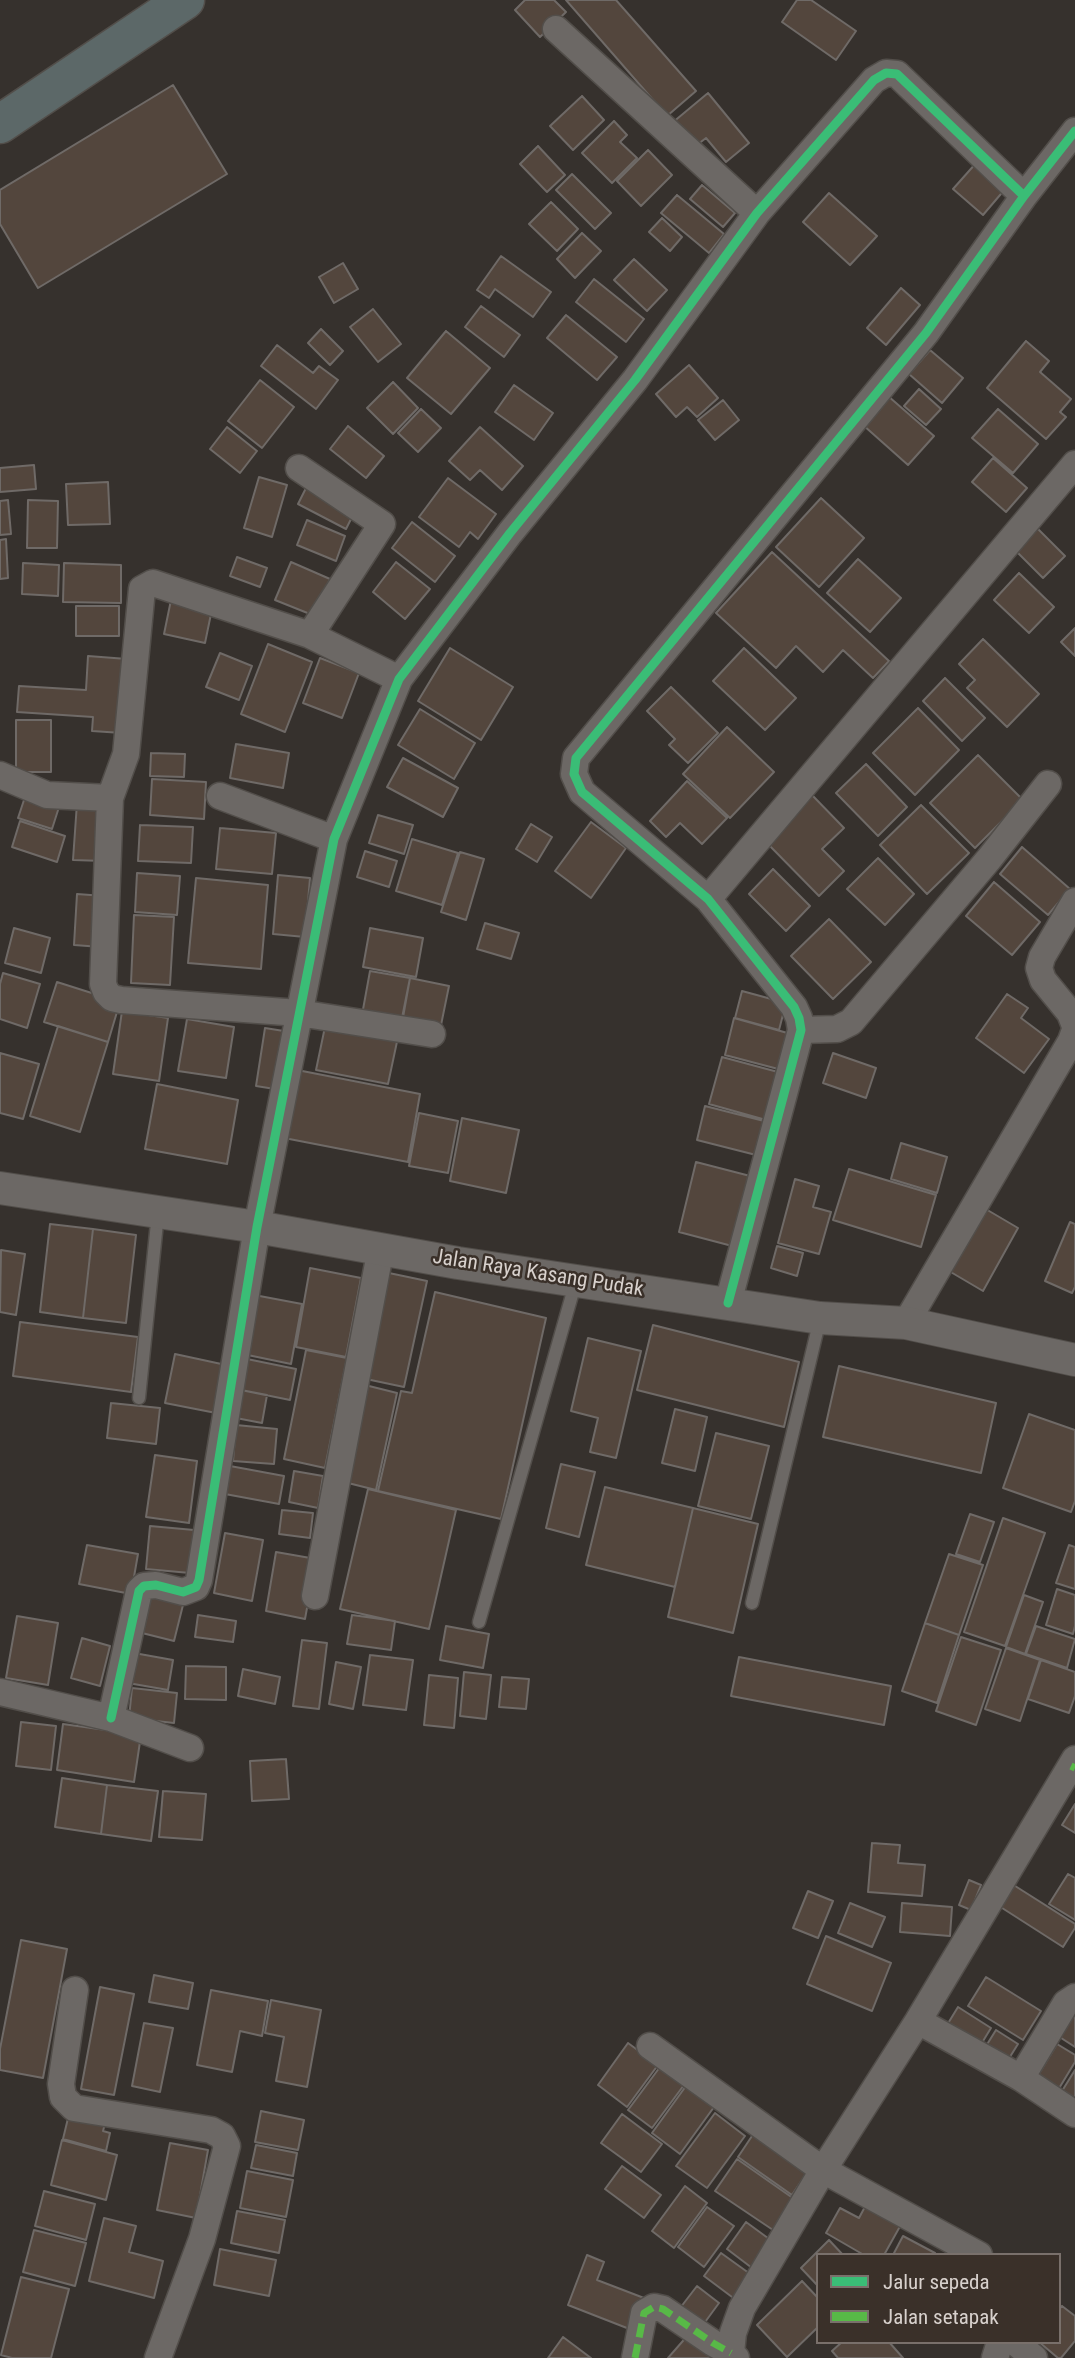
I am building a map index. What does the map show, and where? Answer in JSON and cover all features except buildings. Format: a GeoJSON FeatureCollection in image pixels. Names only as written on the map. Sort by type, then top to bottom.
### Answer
{"type":"FeatureCollection","features":[{"type":"Feature","properties":{"kind":"highway"},"geometry":{"type":"LineString","coordinates":[[0,124],[185,0]]}},
{"type":"Feature","properties":{"kind":"street"},"geometry":{"type":"LineString","coordinates":[[556,29],[757,213]]}},
{"type":"Feature","properties":{"kind":"street"},"geometry":{"type":"LineString","coordinates":[[111,1718],[139,1591],[145,1586],[156,1585],[183,1592],[195,1587],[199,1580],[257,1227],[334,839],[399,679],[488,560],[635,380],[757,213],[874,80],[886,73],[897,74],[1024,196]]}},
{"type":"Feature","properties":{"kind":"street"},"geometry":{"type":"LineString","coordinates":[[728,1303],[801,1030],[799,1018],[794,1007],[708,899],[582,792],[574,774],[576,758],[926,333],[1024,196],[1075,131]]}},
{"type":"Feature","properties":{"kind":"street"},"geometry":{"type":"LineString","coordinates":[[708,899],[1075,464]]}},
{"type":"Feature","properties":{"kind":"street"},"geometry":{"type":"LineString","coordinates":[[299,468],[382,524],[310,635]]}},
{"type":"Feature","properties":{"kind":"street"},"geometry":{"type":"LineString","coordinates":[[399,679],[310,635],[153,583],[142,589],[126,754],[110,798],[103,984],[112,998],[121,1000],[299,1013],[432,1034]]}},
{"type":"Feature","properties":{"kind":"street"},"geometry":{"type":"LineString","coordinates":[[0,775],[47,795],[110,798]]}},
{"type":"Feature","properties":{"kind":"street"},"geometry":{"type":"LineString","coordinates":[[801,1030],[837,1030],[851,1022],[989,859],[1048,784]]}},
{"type":"Feature","properties":{"kind":"street"},"geometry":{"type":"LineString","coordinates":[[219,796],[334,839]]}},
{"type":"Feature","properties":{"kind":"street"},"geometry":{"type":"LineString","coordinates":[[906,1323],[1072,1041],[1075,1028],[1070,1013],[1043,979],[1039,968],[1042,957],[1075,901]]}},
{"type":"Feature","properties":{"kind":"street","name":"Jalan Raya Kasang Pudak"},"geometry":{"type":"LineString","coordinates":[[0,1188],[257,1227],[458,1263],[820,1318],[906,1323],[1075,1360]]}},
{"type":"Feature","properties":{"kind":"street"},"geometry":{"type":"LineString","coordinates":[[315,1596],[381,1248]]}},
{"type":"Feature","properties":{"kind":"street"},"geometry":{"type":"LineString","coordinates":[[0,1692],[111,1718],[190,1748]]}},
{"type":"Feature","properties":{"kind":"street"},"geometry":{"type":"LineString","coordinates":[[734,2356],[733,2333],[741,2308],[1075,1759]]}},
{"type":"Feature","properties":{"kind":"street"},"geometry":{"type":"LineString","coordinates":[[75,1990],[61,2084],[63,2097],[74,2108],[211,2130],[222,2136],[227,2146],[202,2239],[158,2358]]}},
{"type":"Feature","properties":{"kind":"street"},"geometry":{"type":"LineString","coordinates":[[1021,2078],[1066,2003],[1075,1997]]}},
{"type":"Feature","properties":{"kind":"street"},"geometry":{"type":"LineString","coordinates":[[918,2021],[1021,2078],[1075,2114]]}},
{"type":"Feature","properties":{"kind":"street"},"geometry":{"type":"LineString","coordinates":[[650,2046],[823,2170],[975,2253]]}},
{"type":"Feature","properties":{"kind":"street"},"geometry":{"type":"LineString","coordinates":[[635,2358],[644,2314],[654,2307],[663,2309],[734,2356]]}},
{"type":"Feature","properties":{"kind":"street"},"geometry":{"type":"LineString","coordinates":[[1017,2344],[1034,2358]]}},
{"type":"Feature","properties":{"kind":"lane"},"geometry":{"type":"LineString","coordinates":[[139,1398],[158,1213]]}},
{"type":"Feature","properties":{"kind":"lane"},"geometry":{"type":"LineString","coordinates":[[478,1622],[576,1281]]}},
{"type":"Feature","properties":{"kind":"lane"},"geometry":{"type":"LineString","coordinates":[[752,1603],[820,1318]]}},
{"type":"Feature","properties":{"kind":"marked path"},"geometry":{"type":"LineString","coordinates":[[1071,1766],[1075,1768]]}},
{"type":"Feature","properties":{"kind":"marked path"},"geometry":{"type":"LineString","coordinates":[[635,2358],[644,2313],[654,2307],[663,2309],[731,2353]]}},
{"type":"Feature","properties":{"kind":"cycle path"},"geometry":{"type":"LineString","coordinates":[[111,1718],[139,1591],[144,1586],[156,1585],[183,1592],[196,1587],[199,1580],[257,1227],[334,839],[399,679],[510,533],[635,380],[757,213],[874,80],[886,73],[897,74],[1024,196]]}},
{"type":"Feature","properties":{"kind":"cycle path"},"geometry":{"type":"LineString","coordinates":[[728,1303],[801,1030],[799,1018],[794,1007],[708,899],[582,792],[574,774],[576,758],[926,333],[1024,196],[1075,131]]}}]}
